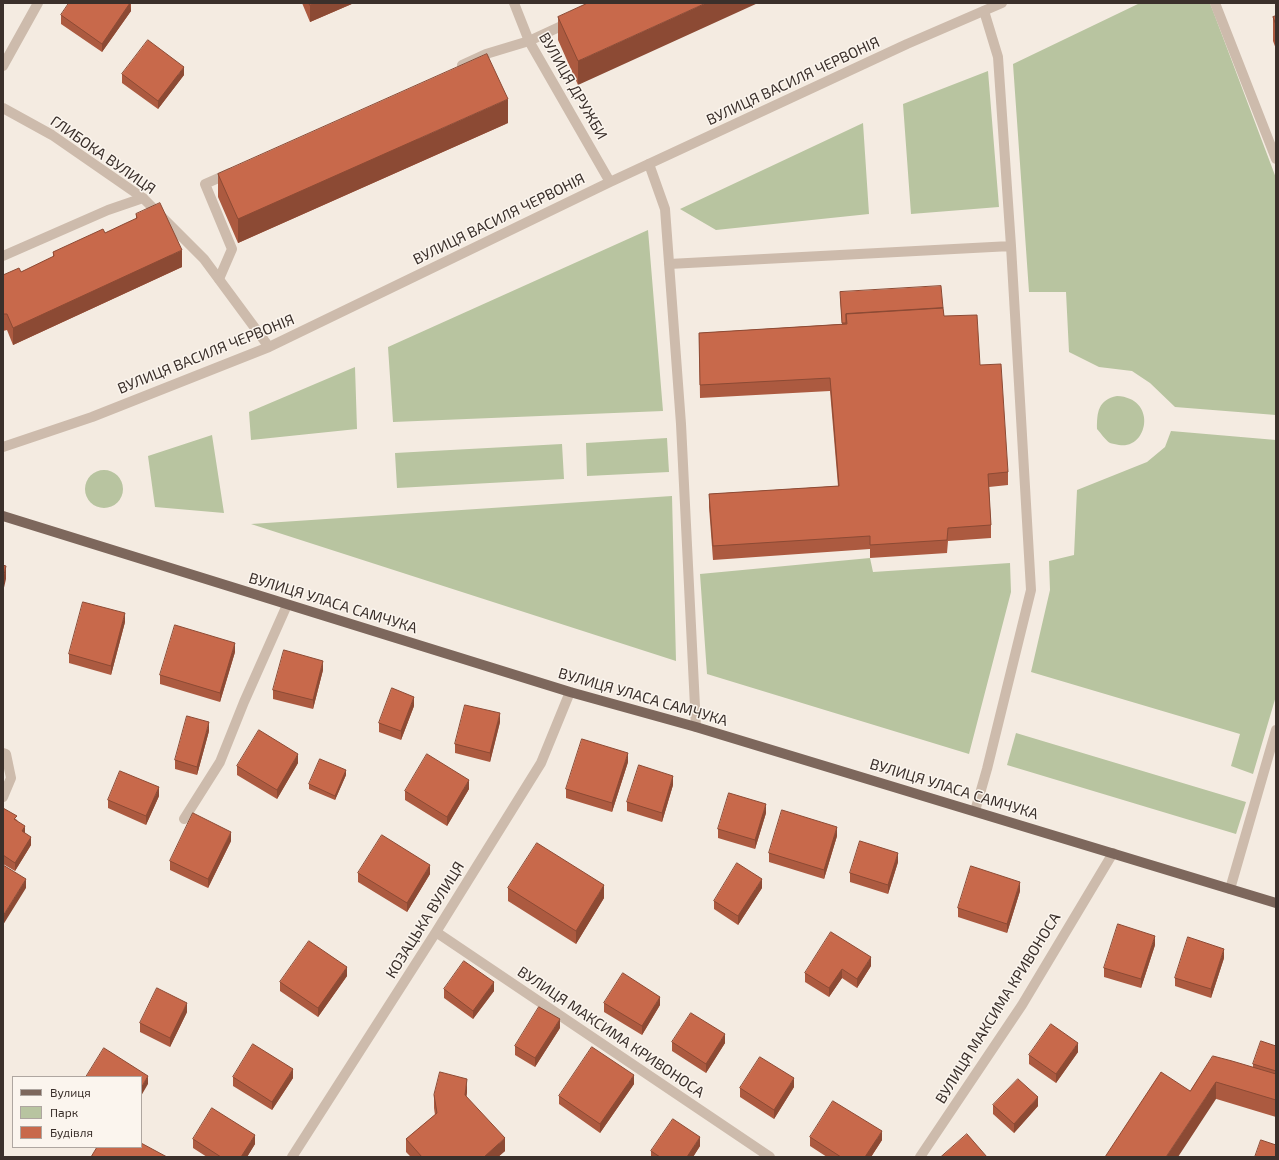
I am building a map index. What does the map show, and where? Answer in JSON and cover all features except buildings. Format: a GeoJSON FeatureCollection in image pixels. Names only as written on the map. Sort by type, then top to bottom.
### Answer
{"type":"FeatureCollection","features":[{"type":"Feature","properties":{"kind":"main road","name":"ВУЛИЦЯ УЛАСА САМЧУКА"},"geometry":{"type":"LineString","coordinates":[[3,516],[570,692],[696,727],[1276,903]]}},
{"type":"Feature","properties":{"kind":"street"},"geometry":{"type":"LineString","coordinates":[[3,66],[38,3]]}},
{"type":"Feature","properties":{"kind":"street","name":"ВУЛИЦЯ ДРУЖБИ"},"geometry":{"type":"LineString","coordinates":[[514,3],[529,41],[610,182]]}},
{"type":"Feature","properties":{"kind":"street","name":"ВУЛИЦЯ ВАСИЛЯ ЧЕРВОНІЯ"},"geometry":{"type":"LineString","coordinates":[[3,447],[92,417],[269,347],[610,182],[907,44],[1002,3]]}},
{"type":"Feature","properties":{"kind":"street"},"geometry":{"type":"LineString","coordinates":[[1215,3],[1276,159]]}},
{"type":"Feature","properties":{"kind":"street"},"geometry":{"type":"LineString","coordinates":[[975,812],[1031,590],[1011,246],[998,57],[984,11]]}},
{"type":"Feature","properties":{"kind":"street"},"geometry":{"type":"LineString","coordinates":[[450,71],[486,54],[529,41],[576,19]]}},
{"type":"Feature","properties":{"kind":"street","name":"ГЛИБОКА ВУЛИЦЯ"},"geometry":{"type":"LineString","coordinates":[[3,108],[52,135],[143,198],[204,259],[269,347]]}},
{"type":"Feature","properties":{"kind":"street"},"geometry":{"type":"LineString","coordinates":[[649,164],[665,209],[683,469],[696,727]]}},
{"type":"Feature","properties":{"kind":"street"},"geometry":{"type":"LineString","coordinates":[[219,280],[232,249],[205,184],[241,168]]}},
{"type":"Feature","properties":{"kind":"street"},"geometry":{"type":"LineString","coordinates":[[3,256],[108,210],[143,198]]}},
{"type":"Feature","properties":{"kind":"street"},"geometry":{"type":"LineString","coordinates":[[669,264],[1011,246]]}},
{"type":"Feature","properties":{"kind":"street"},"geometry":{"type":"LineString","coordinates":[[184,819],[220,762],[244,702],[287,605]]}},
{"type":"Feature","properties":{"kind":"street","name":"КОЗАЦЬКА ВУЛИЦЯ"},"geometry":{"type":"LineString","coordinates":[[292,1157],[436,932],[541,763],[570,692]]}},
{"type":"Feature","properties":{"kind":"street"},"geometry":{"type":"LineString","coordinates":[[1230,889],[1276,730]]}},
{"type":"Feature","properties":{"kind":"street"},"geometry":{"type":"LineString","coordinates":[[3,753],[6,754],[11,778],[3,798]]}},
{"type":"Feature","properties":{"kind":"street","name":"ВУЛИЦЯ МАКСИМА КРИВОНОСА"},"geometry":{"type":"LineString","coordinates":[[920,1157],[1022,1005],[1113,853]]}},
{"type":"Feature","properties":{"kind":"street","name":"ВУЛИЦЯ МАКСИМА КРИВОНОСА"},"geometry":{"type":"LineString","coordinates":[[436,932],[770,1157]]}},
{"type":"Feature","properties":{"kind":"green space"},"geometry":{"type":"Polygon","coordinates":[[[1140,3],[1210,3],[1276,178],[1276,415],[1175,407],[1150,383],[1132,371],[1099,367],[1069,352],[1066,292],[1029,292],[1013,64],[1140,3]]]}},
{"type":"Feature","properties":{"kind":"green space"},"geometry":{"type":"Polygon","coordinates":[[[988,71],[999,207],[911,214],[903,104],[988,71]]]}},
{"type":"Feature","properties":{"kind":"green space"},"geometry":{"type":"Polygon","coordinates":[[[863,123],[869,214],[716,230],[680,209],[863,123]]]}},
{"type":"Feature","properties":{"kind":"green space"},"geometry":{"type":"Polygon","coordinates":[[[648,230],[663,411],[393,422],[388,347],[648,230]]]}},
{"type":"Feature","properties":{"kind":"green space"},"geometry":{"type":"Polygon","coordinates":[[[355,367],[357,429],[251,440],[249,412],[355,367]]]}},
{"type":"Feature","properties":{"kind":"green space"},"geometry":{"type":"Polygon","coordinates":[[[1117,396],[1130,399],[1139,405],[1143,414],[1144,423],[1142,432],[1137,440],[1129,444],[1119,445],[1110,443],[1097,429],[1098,412],[1102,404],[1106,400],[1117,396]]]}},
{"type":"Feature","properties":{"kind":"green space"},"geometry":{"type":"Polygon","coordinates":[[[1171,431],[1276,440],[1276,696],[1253,774],[1231,766],[1240,734],[1031,672],[1050,590],[1049,561],[1074,555],[1077,490],[1147,462],[1165,447],[1171,431]]]}},
{"type":"Feature","properties":{"kind":"green space"},"geometry":{"type":"Polygon","coordinates":[[[212,435],[224,513],[155,507],[148,456],[212,435]]]}},
{"type":"Feature","properties":{"kind":"green space"},"geometry":{"type":"Polygon","coordinates":[[[667,438],[669,472],[587,476],[586,443],[667,438]]]}},
{"type":"Feature","properties":{"kind":"green space"},"geometry":{"type":"Polygon","coordinates":[[[562,444],[564,479],[397,488],[395,453],[562,444]]]}},
{"type":"Feature","properties":{"kind":"green space"},"geometry":{"type":"Polygon","coordinates":[[[100,470],[108,470],[118,475],[122,482],[122,496],[118,503],[108,508],[100,508],[90,503],[88,500],[85,493],[85,485],[90,475],[93,473],[100,470]]]}},
{"type":"Feature","properties":{"kind":"green space"},"geometry":{"type":"Polygon","coordinates":[[[672,496],[676,661],[251,524],[672,496]]]}},
{"type":"Feature","properties":{"kind":"green space"},"geometry":{"type":"Polygon","coordinates":[[[870,558],[873,572],[1010,563],[1011,592],[969,754],[707,674],[700,574],[870,558]]]}},
{"type":"Feature","properties":{"kind":"green space"},"geometry":{"type":"Polygon","coordinates":[[[1016,733],[1246,802],[1236,834],[1007,765],[1016,733]]]}}]}
